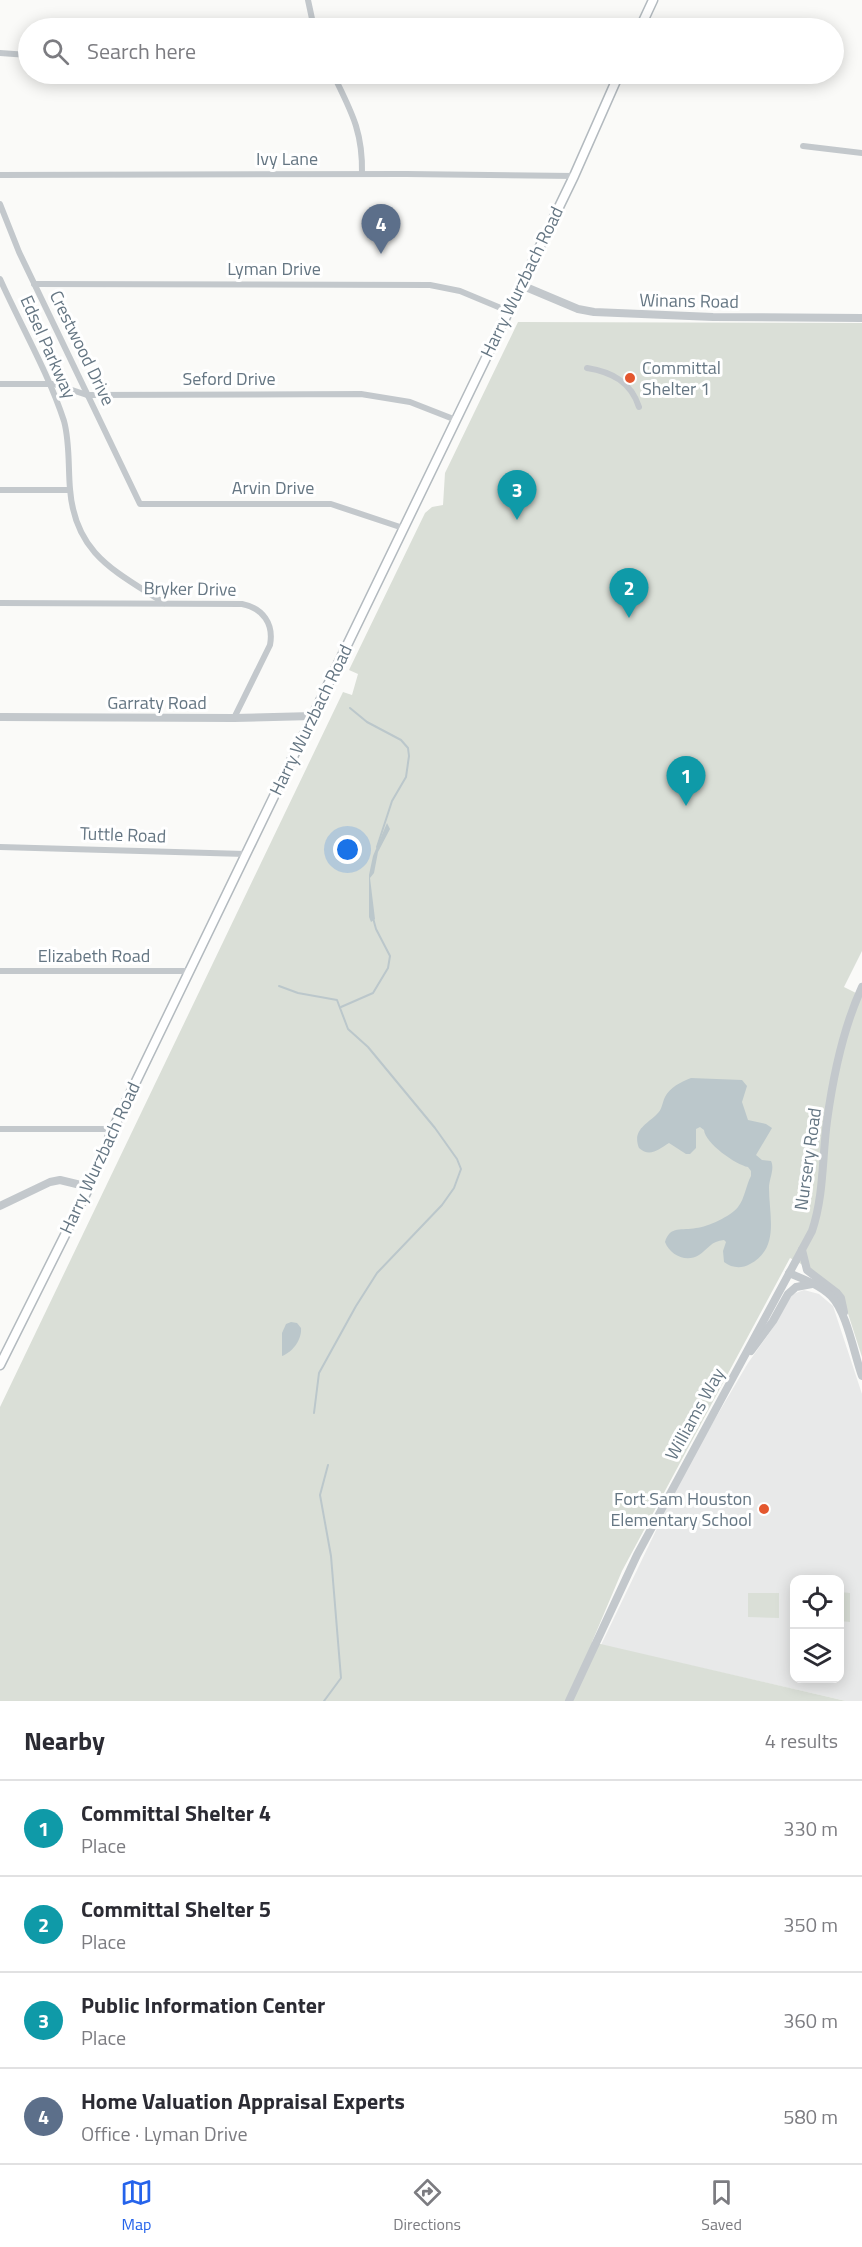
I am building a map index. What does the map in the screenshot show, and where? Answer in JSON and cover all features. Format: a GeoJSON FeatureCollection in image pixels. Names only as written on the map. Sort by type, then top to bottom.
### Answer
{"type":"FeatureCollection","features":[{"type":"Feature","properties":{"kind":"main road"},"geometry":{"type":"LineString","coordinates":[[645,18],[653,0]]}},
{"type":"Feature","properties":{"kind":"main road","name":"Harry Wurzbach Road"},"geometry":{"type":"LineString","coordinates":[[0,1365],[89,1188],[112,1129],[574,176],[615,84]]}},
{"type":"Feature","properties":{"kind":"street"},"geometry":{"type":"LineString","coordinates":[[308,0],[312,18]]}},
{"type":"Feature","properties":{"kind":"street"},"geometry":{"type":"LineString","coordinates":[[0,53],[18,54]]}},
{"type":"Feature","properties":{"kind":"street"},"geometry":{"type":"LineString","coordinates":[[337,84],[359,132],[363,152],[362,174]]}},
{"type":"Feature","properties":{"kind":"street"},"geometry":{"type":"LineString","coordinates":[[803,146],[862,153]]}},
{"type":"Feature","properties":{"kind":"street","name":"Ivy Lane"},"geometry":{"type":"LineString","coordinates":[[0,175],[574,176]]}},
{"type":"Feature","properties":{"kind":"street","name":"Crestwood Drive"},"geometry":{"type":"LineString","coordinates":[[0,204],[19,252],[140,504]]}},
{"type":"Feature","properties":{"kind":"street","name":"Edsel Parkway"},"geometry":{"type":"LineString","coordinates":[[0,281],[50,384],[65,426],[70,490],[77,526],[90,548],[105,564],[164,603]]}},
{"type":"Feature","properties":{"kind":"street","name":"Lyman Drive"},"geometry":{"type":"LineString","coordinates":[[34,284],[430,285],[460,291],[508,311]]}},
{"type":"Feature","properties":{"kind":"street","name":"Winans Road"},"geometry":{"type":"LineString","coordinates":[[520,285],[578,309],[594,312],[713,317],[862,318]]}},
{"type":"Feature","properties":{"kind":"street"},"geometry":{"type":"LineString","coordinates":[[587,368],[609,372],[619,378],[633,392],[639,407]]}},
{"type":"Feature","properties":{"kind":"street","name":"Seford Drive"},"geometry":{"type":"LineString","coordinates":[[0,384],[50,384],[87,395],[361,394],[410,402],[456,420]]}},
{"type":"Feature","properties":{"kind":"street"},"geometry":{"type":"LineString","coordinates":[[0,490],[70,490]]}},
{"type":"Feature","properties":{"kind":"street","name":"Arvin Drive"},"geometry":{"type":"LineString","coordinates":[[140,504],[331,504],[403,528]]}},
{"type":"Feature","properties":{"kind":"street","name":"Bryker Drive"},"geometry":{"type":"LineString","coordinates":[[0,603],[164,603],[246,605],[255,608],[265,616],[270,627],[270,645],[234,718]]}},
{"type":"Feature","properties":{"kind":"street","name":"Garraty Road"},"geometry":{"type":"LineString","coordinates":[[0,717],[313,716]]}},
{"type":"Feature","properties":{"kind":"street","name":"Tuttle Road"},"geometry":{"type":"LineString","coordinates":[[0,847],[245,854]]}},
{"type":"Feature","properties":{"kind":"street","name":"Elizabeth Road"},"geometry":{"type":"LineString","coordinates":[[0,971],[189,971]]}},
{"type":"Feature","properties":{"kind":"street","name":"Nursery Road"},"geometry":{"type":"LineString","coordinates":[[789,1273],[802,1250],[818,1210],[833,1087],[845,1035],[862,987]]}},
{"type":"Feature","properties":{"kind":"street"},"geometry":{"type":"LineString","coordinates":[[0,1129],[112,1129]]}},
{"type":"Feature","properties":{"kind":"street"},"geometry":{"type":"LineString","coordinates":[[0,1206],[50,1182],[60,1180],[89,1188]]}},
{"type":"Feature","properties":{"kind":"street"},"geometry":{"type":"LineString","coordinates":[[802,1250],[809,1273],[841,1298],[844,1321]]}},
{"type":"Feature","properties":{"kind":"street"},"geometry":{"type":"LineString","coordinates":[[789,1273],[831,1296],[844,1321],[862,1376]]}},
{"type":"Feature","properties":{"kind":"street","name":"Williams Way"},"geometry":{"type":"LineString","coordinates":[[569,1701],[632,1565],[789,1273]]}},
{"type":"Feature","properties":{"kind":"street"},"geometry":{"type":"LineString","coordinates":[[741,1361],[765,1333],[788,1294],[796,1287],[812,1284]]}},
{"type":"Feature","properties":{"kind":"shaded area"},"geometry":{"type":"Polygon","coordinates":[[[518,322],[862,323],[862,951],[844,987],[862,996],[862,1357],[842,1295],[825,1279],[790,1258],[622,1571],[592,1642],[846,1701],[0,1701],[0,1407],[343,692],[352,695],[358,674],[349,670],[425,513],[432,507],[443,505],[445,473],[518,322]]]}},
{"type":"Feature","properties":{"kind":"shaded area"},"geometry":{"type":"Polygon","coordinates":[[[387,823],[390,829],[378,852],[374,873],[370,878],[375,919],[371,922],[369,875],[373,856],[387,823]]]}},
{"type":"Feature","properties":{"kind":"shaded area"},"geometry":{"type":"Polygon","coordinates":[[[691,1078],[742,1080],[747,1086],[742,1102],[748,1120],[766,1124],[772,1128],[756,1155],[762,1160],[771,1161],[772,1164],[769,1188],[771,1230],[769,1240],[766,1249],[759,1257],[743,1267],[733,1267],[724,1262],[723,1251],[726,1242],[724,1240],[716,1242],[699,1255],[689,1258],[675,1254],[665,1242],[673,1231],[707,1226],[735,1210],[751,1176],[748,1167],[722,1153],[700,1127],[696,1129],[696,1148],[690,1154],[686,1154],[669,1143],[658,1150],[647,1152],[639,1148],[637,1142],[639,1132],[659,1112],[667,1093],[676,1085],[691,1078]]]}},
{"type":"Feature","properties":{"kind":"shaded area","name":"Fort Sam Houston Elementary School"},"geometry":{"type":"Polygon","coordinates":[[[804,1290],[819,1294],[833,1306],[862,1394],[862,1701],[846,1701],[601,1645],[686,1468],[793,1294],[804,1290]]]}},
{"type":"Feature","properties":{"kind":"shaded area"},"geometry":{"type":"Polygon","coordinates":[[[297,1323],[301,1328],[300,1336],[293,1348],[282,1356],[282,1333],[286,1324],[297,1323]]]}},
{"type":"Feature","properties":{"kind":"shaded area"},"geometry":{"type":"Polygon","coordinates":[[[844,1592],[850,1593],[850,1622],[844,1621],[844,1592]]]}},
{"type":"Feature","properties":{"kind":"shaded area"},"geometry":{"type":"Polygon","coordinates":[[[748,1593],[779,1593],[779,1618],[748,1617],[748,1593]]]}},
{"type":"Feature","properties":{"kind":"waterway"},"geometry":{"type":"LineString","coordinates":[[350,708],[367,722],[401,740],[408,748],[406,777],[392,801],[377,847]]}},
{"type":"Feature","properties":{"kind":"waterway"},"geometry":{"type":"LineString","coordinates":[[341,1007],[373,993],[388,968],[390,956],[373,918]]}},
{"type":"Feature","properties":{"kind":"waterway"},"geometry":{"type":"LineString","coordinates":[[279,986],[298,993],[337,1000],[348,1029],[368,1047],[435,1128],[457,1159],[461,1169],[454,1188],[442,1205],[377,1273],[356,1306],[319,1373],[314,1413]]}},
{"type":"Feature","properties":{"kind":"waterway"},"geometry":{"type":"LineString","coordinates":[[324,1701],[341,1678],[331,1556],[320,1495],[328,1465]]}},
{"type":"Feature","properties":{"kind":"place","name":"Home Valuation Appraisal Experts"},"geometry":{"type":"Point","coordinates":[381,254]}},
{"type":"Feature","properties":{"kind":"place","name":"Committal Shelter 1"},"geometry":{"type":"Point","coordinates":[630,378]}},
{"type":"Feature","properties":{"kind":"place","name":"Public Information Center"},"geometry":{"type":"Point","coordinates":[517,520]}},
{"type":"Feature","properties":{"kind":"place","name":"Committal Shelter 5"},"geometry":{"type":"Point","coordinates":[629,618]}},
{"type":"Feature","properties":{"kind":"place","name":"Committal Shelter 4"},"geometry":{"type":"Point","coordinates":[686,806]}},
{"type":"Feature","properties":{"kind":"place","name":"Fort Sam Houston Elementary School"},"geometry":{"type":"Point","coordinates":[764,1509]}}]}
